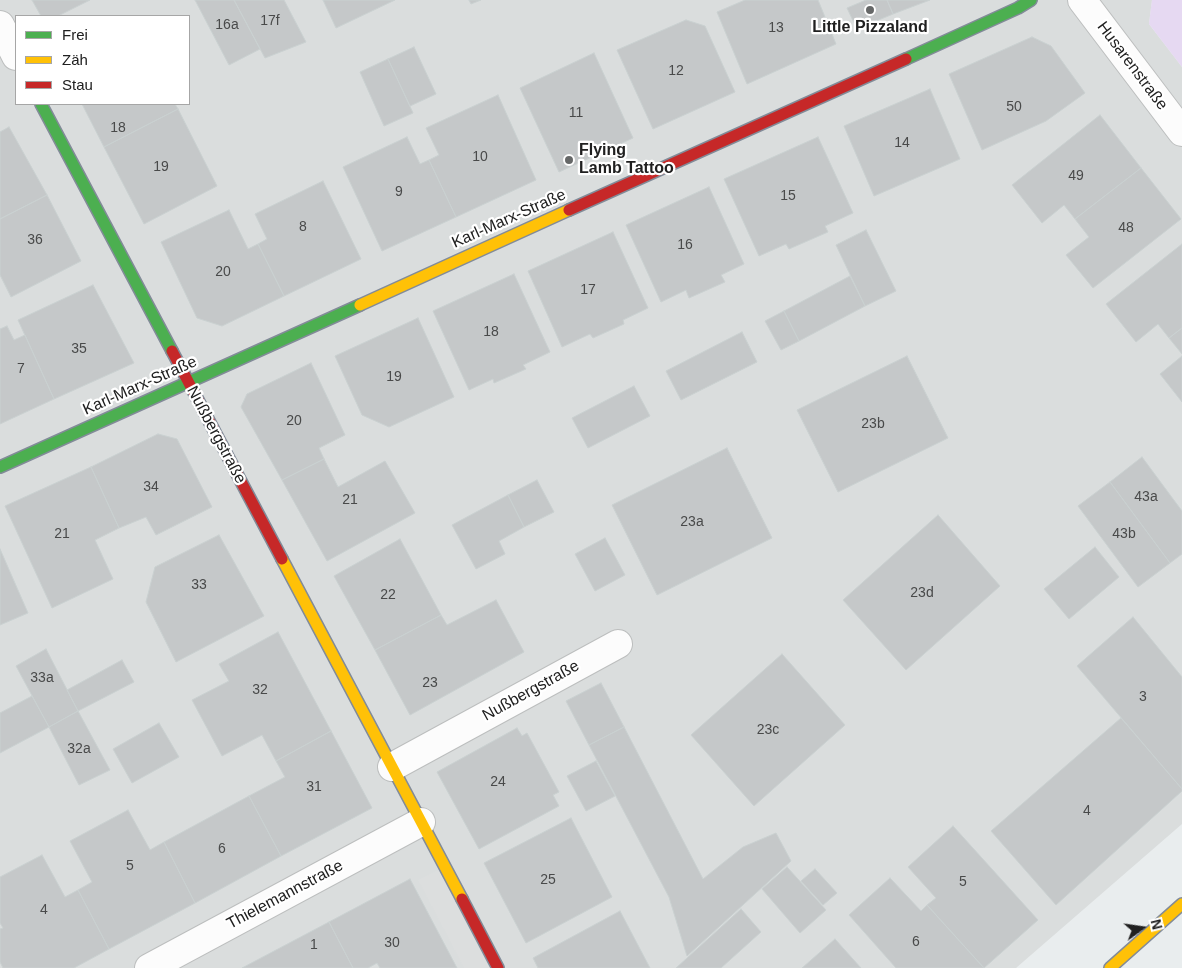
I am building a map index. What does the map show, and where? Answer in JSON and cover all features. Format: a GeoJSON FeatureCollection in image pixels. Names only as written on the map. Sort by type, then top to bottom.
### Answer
{"type":"FeatureCollection","features":[{"type":"Feature","properties":{"kind":"street","name":"Karl-Marx-Straße"},"geometry":{"type":"LineString","coordinates":[[0,468],[1018,8],[1031,0]]}},
{"type":"Feature","properties":{"kind":"street","name":"Husarenstraße"},"geometry":{"type":"LineString","coordinates":[[1082,0],[1182,132]]}},
{"type":"Feature","properties":{"kind":"street"},"geometry":{"type":"LineString","coordinates":[[0,25],[15,54]]}},
{"type":"Feature","properties":{"kind":"street","name":"Nußbergstraße"},"geometry":{"type":"LineString","coordinates":[[42,105],[498,968]]}},
{"type":"Feature","properties":{"kind":"street","name":"Nußbergstraße"},"geometry":{"type":"LineString","coordinates":[[392,767],[618,644]]}},
{"type":"Feature","properties":{"kind":"street","name":"Thielemannstraße"},"geometry":{"type":"LineString","coordinates":[[149,968],[421,822]]}},
{"type":"Feature","properties":{"kind":"street"},"geometry":{"type":"LineString","coordinates":[[1110,968],[1182,904]]}},
{"type":"Feature","properties":{"kind":"shaded area"},"geometry":{"type":"Polygon","coordinates":[[[0,0],[1152,0],[1149,24],[1182,67],[1182,824],[1016,968],[0,968],[0,0]]]}},
{"type":"Feature","properties":{"kind":"shaded area"},"geometry":{"type":"Polygon","coordinates":[[[1152,0],[1182,0],[1182,67],[1149,24],[1152,0]]]}},
{"type":"Feature","properties":{"kind":"shaded area"},"geometry":{"type":"Polygon","coordinates":[[[439,870],[490,968],[464,968],[418,880],[439,870]]]}},
{"type":"Feature","properties":{"kind":"building"},"geometry":{"type":"Polygon","coordinates":[[[32,0],[90,0],[60,15],[40,15],[32,0]]]}},
{"type":"Feature","properties":{"kind":"building"},"geometry":{"type":"Polygon","coordinates":[[[195,0],[234,0],[260,49],[229,65],[195,0]]]}},
{"type":"Feature","properties":{"kind":"building"},"geometry":{"type":"Polygon","coordinates":[[[234,0],[284,0],[306,42],[265,58],[234,0]]]}},
{"type":"Feature","properties":{"kind":"building"},"geometry":{"type":"Polygon","coordinates":[[[323,0],[395,0],[336,28],[323,0]]]}},
{"type":"Feature","properties":{"kind":"building"},"geometry":{"type":"Polygon","coordinates":[[[469,0],[481,0],[471,4],[469,0]]]}},
{"type":"Feature","properties":{"kind":"building"},"geometry":{"type":"Polygon","coordinates":[[[745,0],[818,0],[836,44],[747,84],[717,12],[745,0]]]}},
{"type":"Feature","properties":{"kind":"building"},"geometry":{"type":"Polygon","coordinates":[[[866,0],[887,0],[893,14],[857,29],[847,8],[866,0]]]}},
{"type":"Feature","properties":{"kind":"building"},"geometry":{"type":"Polygon","coordinates":[[[887,0],[930,0],[893,14],[887,0]]]}},
{"type":"Feature","properties":{"kind":"building"},"geometry":{"type":"Polygon","coordinates":[[[686,20],[705,26],[735,92],[653,129],[617,50],[686,20]]]}},
{"type":"Feature","properties":{"kind":"building"},"geometry":{"type":"Polygon","coordinates":[[[1032,37],[1051,46],[1085,93],[1046,121],[982,150],[949,74],[1032,37]]]}},
{"type":"Feature","properties":{"kind":"building"},"geometry":{"type":"Polygon","coordinates":[[[414,47],[436,94],[410,106],[388,59],[414,47]]]}},
{"type":"Feature","properties":{"kind":"building"},"geometry":{"type":"Polygon","coordinates":[[[594,53],[633,138],[559,172],[520,88],[594,53]]]}},
{"type":"Feature","properties":{"kind":"building"},"geometry":{"type":"Polygon","coordinates":[[[388,59],[413,113],[384,126],[360,72],[388,59]]]}},
{"type":"Feature","properties":{"kind":"building"},"geometry":{"type":"Polygon","coordinates":[[[930,89],[960,159],[874,196],[844,126],[930,89]]]}},
{"type":"Feature","properties":{"kind":"building"},"geometry":{"type":"Polygon","coordinates":[[[498,95],[536,180],[456,217],[429,160],[439,155],[426,128],[498,95]]]}},
{"type":"Feature","properties":{"kind":"building"},"geometry":{"type":"Polygon","coordinates":[[[83,105],[176,105],[178,109],[104,147],[83,105]]]}},
{"type":"Feature","properties":{"kind":"building"},"geometry":{"type":"Polygon","coordinates":[[[178,109],[217,186],[144,224],[104,147],[178,109]]]}},
{"type":"Feature","properties":{"kind":"building"},"geometry":{"type":"Polygon","coordinates":[[[1100,115],[1141,168],[1075,219],[1064,205],[1042,223],[1012,185],[1100,115]]]}},
{"type":"Feature","properties":{"kind":"building"},"geometry":{"type":"Polygon","coordinates":[[[9,127],[47,195],[0,219],[0,132],[9,127]]]}},
{"type":"Feature","properties":{"kind":"building"},"geometry":{"type":"Polygon","coordinates":[[[407,137],[420,164],[429,160],[456,217],[382,251],[343,167],[407,137]]]}},
{"type":"Feature","properties":{"kind":"building"},"geometry":{"type":"Polygon","coordinates":[[[818,137],[853,213],[825,226],[828,232],[789,249],[786,244],[759,256],[724,179],[818,137]]]}},
{"type":"Feature","properties":{"kind":"building"},"geometry":{"type":"Polygon","coordinates":[[[1141,168],[1181,219],[1093,288],[1066,255],[1089,237],[1075,219],[1141,168]]]}},
{"type":"Feature","properties":{"kind":"building"},"geometry":{"type":"Polygon","coordinates":[[[323,181],[361,259],[284,296],[258,244],[267,239],[255,214],[323,181]]]}},
{"type":"Feature","properties":{"kind":"building"},"geometry":{"type":"Polygon","coordinates":[[[709,187],[744,264],[721,275],[725,282],[689,298],[686,290],[661,302],[626,225],[709,187]]]}},
{"type":"Feature","properties":{"kind":"building"},"geometry":{"type":"Polygon","coordinates":[[[47,195],[81,261],[11,297],[0,275],[0,219],[47,195]]]}},
{"type":"Feature","properties":{"kind":"building"},"geometry":{"type":"Polygon","coordinates":[[[229,210],[248,249],[258,244],[284,296],[222,326],[197,318],[161,242],[229,210]]]}},
{"type":"Feature","properties":{"kind":"building"},"geometry":{"type":"Polygon","coordinates":[[[866,230],[896,291],[865,306],[836,245],[866,230]]]}},
{"type":"Feature","properties":{"kind":"building"},"geometry":{"type":"Polygon","coordinates":[[[613,232],[648,308],[623,320],[624,324],[593,338],[590,334],[562,347],[528,271],[613,232]]]}},
{"type":"Feature","properties":{"kind":"building"},"geometry":{"type":"Polygon","coordinates":[[[1182,244],[1182,328],[1169,338],[1158,324],[1136,342],[1106,304],[1182,244]]]}},
{"type":"Feature","properties":{"kind":"building"},"geometry":{"type":"Polygon","coordinates":[[[514,274],[550,352],[523,365],[526,369],[494,383],[493,379],[469,390],[433,311],[514,274]]]}},
{"type":"Feature","properties":{"kind":"building"},"geometry":{"type":"Polygon","coordinates":[[[850,276],[865,306],[799,341],[784,311],[850,276]]]}},
{"type":"Feature","properties":{"kind":"building"},"geometry":{"type":"Polygon","coordinates":[[[93,285],[134,363],[54,399],[18,320],[93,285]]]}},
{"type":"Feature","properties":{"kind":"building"},"geometry":{"type":"Polygon","coordinates":[[[784,311],[799,341],[781,350],[765,321],[784,311]]]}},
{"type":"Feature","properties":{"kind":"building"},"geometry":{"type":"Polygon","coordinates":[[[418,318],[454,397],[389,427],[362,415],[335,356],[418,318]]]}},
{"type":"Feature","properties":{"kind":"building"},"geometry":{"type":"Polygon","coordinates":[[[7,326],[14,340],[25,335],[54,399],[0,424],[0,329],[7,326]]]}},
{"type":"Feature","properties":{"kind":"building"},"geometry":{"type":"Polygon","coordinates":[[[1182,328],[1182,354],[1169,338],[1182,328]]]}},
{"type":"Feature","properties":{"kind":"building"},"geometry":{"type":"Polygon","coordinates":[[[742,332],[757,362],[681,400],[666,371],[742,332]]]}},
{"type":"Feature","properties":{"kind":"building"},"geometry":{"type":"Polygon","coordinates":[[[907,356],[948,438],[838,492],[797,410],[907,356]]]}},
{"type":"Feature","properties":{"kind":"building"},"geometry":{"type":"Polygon","coordinates":[[[1182,356],[1182,402],[1160,374],[1182,356]]]}},
{"type":"Feature","properties":{"kind":"building"},"geometry":{"type":"Polygon","coordinates":[[[311,363],[345,435],[319,448],[324,459],[282,480],[241,407],[247,394],[311,363]]]}},
{"type":"Feature","properties":{"kind":"building"},"geometry":{"type":"Polygon","coordinates":[[[634,386],[650,416],[588,448],[572,418],[634,386]]]}},
{"type":"Feature","properties":{"kind":"building"},"geometry":{"type":"Polygon","coordinates":[[[158,434],[177,439],[212,507],[156,535],[146,517],[119,528],[91,467],[158,434]]]}},
{"type":"Feature","properties":{"kind":"building"},"geometry":{"type":"Polygon","coordinates":[[[727,448],[772,538],[657,595],[612,505],[727,448]]]}},
{"type":"Feature","properties":{"kind":"building"},"geometry":{"type":"Polygon","coordinates":[[[1142,457],[1182,511],[1182,554],[1170,563],[1110,482],[1142,457]]]}},
{"type":"Feature","properties":{"kind":"building"},"geometry":{"type":"Polygon","coordinates":[[[324,459],[338,487],[385,461],[415,513],[327,561],[282,480],[324,459]]]}},
{"type":"Feature","properties":{"kind":"building"},"geometry":{"type":"Polygon","coordinates":[[[91,467],[119,528],[95,540],[113,579],[52,608],[5,506],[91,467]]]}},
{"type":"Feature","properties":{"kind":"building"},"geometry":{"type":"Polygon","coordinates":[[[537,480],[554,512],[524,527],[508,495],[537,480]]]}},
{"type":"Feature","properties":{"kind":"building"},"geometry":{"type":"Polygon","coordinates":[[[1110,482],[1170,563],[1138,587],[1078,506],[1110,482]]]}},
{"type":"Feature","properties":{"kind":"building"},"geometry":{"type":"Polygon","coordinates":[[[508,495],[524,527],[499,541],[505,554],[476,569],[452,525],[508,495]]]}},
{"type":"Feature","properties":{"kind":"building"},"geometry":{"type":"Polygon","coordinates":[[[938,515],[1000,586],[906,670],[843,600],[938,515]]]}},
{"type":"Feature","properties":{"kind":"building"},"geometry":{"type":"Polygon","coordinates":[[[219,535],[264,616],[176,662],[146,602],[155,567],[219,535]]]}},
{"type":"Feature","properties":{"kind":"building"},"geometry":{"type":"Polygon","coordinates":[[[605,538],[625,575],[595,591],[575,554],[605,538]]]}},
{"type":"Feature","properties":{"kind":"building"},"geometry":{"type":"Polygon","coordinates":[[[400,539],[441,615],[375,650],[334,576],[400,539]]]}},
{"type":"Feature","properties":{"kind":"building"},"geometry":{"type":"Polygon","coordinates":[[[1095,547],[1119,577],[1069,619],[1044,589],[1095,547]]]}},
{"type":"Feature","properties":{"kind":"building"},"geometry":{"type":"Polygon","coordinates":[[[0,549],[28,613],[0,625],[0,549]]]}},
{"type":"Feature","properties":{"kind":"building"},"geometry":{"type":"Polygon","coordinates":[[[496,600],[524,652],[410,715],[375,650],[441,615],[447,625],[496,600]]]}},
{"type":"Feature","properties":{"kind":"building"},"geometry":{"type":"Polygon","coordinates":[[[1133,617],[1182,677],[1182,789],[1077,666],[1133,617]]]}},
{"type":"Feature","properties":{"kind":"building"},"geometry":{"type":"Polygon","coordinates":[[[278,632],[331,731],[276,761],[262,735],[222,756],[192,700],[229,681],[219,664],[278,632]]]}},
{"type":"Feature","properties":{"kind":"building"},"geometry":{"type":"Polygon","coordinates":[[[46,649],[78,711],[49,727],[16,666],[46,649]]]}},
{"type":"Feature","properties":{"kind":"building"},"geometry":{"type":"Polygon","coordinates":[[[782,654],[845,725],[754,806],[691,735],[782,654]]]}},
{"type":"Feature","properties":{"kind":"building"},"geometry":{"type":"Polygon","coordinates":[[[122,660],[134,682],[78,711],[67,690],[122,660]]]}},
{"type":"Feature","properties":{"kind":"building"},"geometry":{"type":"Polygon","coordinates":[[[601,683],[624,727],[589,745],[566,701],[601,683]]]}},
{"type":"Feature","properties":{"kind":"building"},"geometry":{"type":"Polygon","coordinates":[[[32,696],[49,727],[0,753],[0,713],[32,696]]]}},
{"type":"Feature","properties":{"kind":"building"},"geometry":{"type":"Polygon","coordinates":[[[78,711],[110,770],[79,785],[49,727],[78,711]]]}},
{"type":"Feature","properties":{"kind":"building"},"geometry":{"type":"Polygon","coordinates":[[[1121,718],[1182,791],[1056,905],[991,831],[1121,718]]]}},
{"type":"Feature","properties":{"kind":"building"},"geometry":{"type":"Polygon","coordinates":[[[159,723],[179,757],[132,783],[113,749],[159,723]]]}},
{"type":"Feature","properties":{"kind":"building"},"geometry":{"type":"Polygon","coordinates":[[[624,727],[703,879],[743,847],[776,833],[791,861],[687,956],[669,897],[589,745],[624,727]]]}},
{"type":"Feature","properties":{"kind":"building"},"geometry":{"type":"Polygon","coordinates":[[[517,728],[522,736],[527,733],[559,792],[553,795],[559,806],[479,849],[437,772],[517,728]]]}},
{"type":"Feature","properties":{"kind":"building"},"geometry":{"type":"Polygon","coordinates":[[[331,731],[372,808],[281,856],[249,796],[285,777],[276,761],[331,731]]]}},
{"type":"Feature","properties":{"kind":"building"},"geometry":{"type":"Polygon","coordinates":[[[596,761],[615,796],[586,811],[567,776],[596,761]]]}},
{"type":"Feature","properties":{"kind":"building"},"geometry":{"type":"Polygon","coordinates":[[[249,796],[281,856],[195,903],[164,842],[249,796]]]}},
{"type":"Feature","properties":{"kind":"building"},"geometry":{"type":"Polygon","coordinates":[[[128,810],[150,850],[164,842],[195,903],[109,949],[78,890],[92,882],[70,841],[128,810]]]}},
{"type":"Feature","properties":{"kind":"building"},"geometry":{"type":"Polygon","coordinates":[[[571,818],[612,897],[526,943],[484,863],[571,818]]]}},
{"type":"Feature","properties":{"kind":"building"},"geometry":{"type":"Polygon","coordinates":[[[953,826],[1038,920],[984,968],[927,905],[936,898],[908,867],[953,826]]]}},
{"type":"Feature","properties":{"kind":"building"},"geometry":{"type":"Polygon","coordinates":[[[42,855],[65,897],[78,890],[109,949],[74,968],[3,968],[0,962],[0,929],[3,928],[0,923],[0,877],[42,855]]]}},
{"type":"Feature","properties":{"kind":"building"},"geometry":{"type":"Polygon","coordinates":[[[787,867],[826,910],[800,933],[762,889],[787,867]]]}},
{"type":"Feature","properties":{"kind":"building"},"geometry":{"type":"Polygon","coordinates":[[[815,869],[837,893],[823,905],[801,881],[815,869]]]}},
{"type":"Feature","properties":{"kind":"building"},"geometry":{"type":"Polygon","coordinates":[[[890,878],[921,911],[927,905],[984,968],[896,968],[849,915],[890,878]]]}},
{"type":"Feature","properties":{"kind":"building"},"geometry":{"type":"Polygon","coordinates":[[[410,879],[457,968],[380,968],[377,963],[368,968],[353,968],[329,922],[410,879]]]}},
{"type":"Feature","properties":{"kind":"building"},"geometry":{"type":"Polygon","coordinates":[[[741,909],[761,932],[721,968],[676,968],[741,909]]]}},
{"type":"Feature","properties":{"kind":"building"},"geometry":{"type":"Polygon","coordinates":[[[620,911],[650,968],[538,968],[533,958],[620,911]]]}},
{"type":"Feature","properties":{"kind":"building"},"geometry":{"type":"Polygon","coordinates":[[[329,922],[353,968],[242,968],[329,922]]]}},
{"type":"Feature","properties":{"kind":"building"},"geometry":{"type":"Polygon","coordinates":[[[835,939],[861,968],[802,968],[835,939]]]}},
{"type":"Feature","properties":{"kind":"traffic: fast"},"geometry":{"type":"LineString","coordinates":[[906,59],[1018,8],[1031,0]]}},
{"type":"Feature","properties":{"kind":"traffic: fast"},"geometry":{"type":"LineString","coordinates":[[42,105],[172,351]]}},
{"type":"Feature","properties":{"kind":"traffic: fast"},"geometry":{"type":"LineString","coordinates":[[0,467],[360,305]]}},
{"type":"Feature","properties":{"kind":"traffic: slow"},"geometry":{"type":"LineString","coordinates":[[360,305],[569,210]]}},
{"type":"Feature","properties":{"kind":"traffic: slow"},"geometry":{"type":"LineString","coordinates":[[282,559],[462,899]]}},
{"type":"Feature","properties":{"kind":"traffic: slow"},"geometry":{"type":"LineString","coordinates":[[1110,968],[1182,904]]}},
{"type":"Feature","properties":{"kind":"traffic: jam"},"geometry":{"type":"LineString","coordinates":[[569,210],[906,59]]}},
{"type":"Feature","properties":{"kind":"traffic: jam"},"geometry":{"type":"LineString","coordinates":[[172,351],[282,559]]}},
{"type":"Feature","properties":{"kind":"traffic: jam"},"geometry":{"type":"LineString","coordinates":[[462,899],[498,968]]}},
{"type":"Feature","properties":{"kind":"place","name":"Little Pizzaland"},"geometry":{"type":"Point","coordinates":[870,10]}},
{"type":"Feature","properties":{"kind":"place","name":"Flying Lamb Tattoo"},"geometry":{"type":"Point","coordinates":[569,160]}}]}
